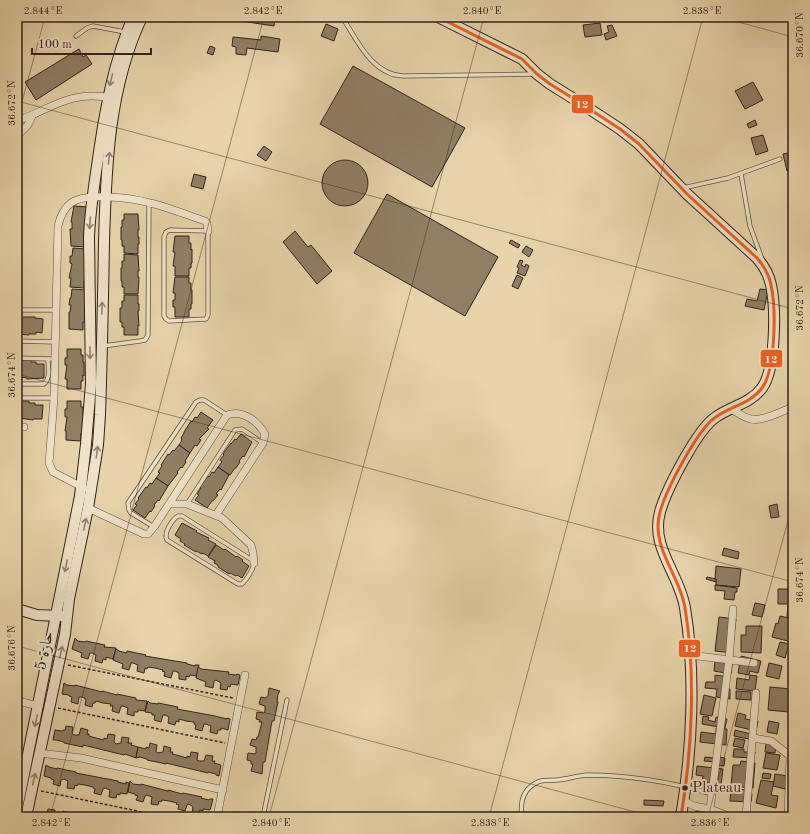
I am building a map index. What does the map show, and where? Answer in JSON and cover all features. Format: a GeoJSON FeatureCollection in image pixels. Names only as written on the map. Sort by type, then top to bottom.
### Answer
{"type":"FeatureCollection","features":[{"type":"Feature","properties":{"kind":"street"},"geometry":{"type":"LineString","coordinates":[[17,121],[74,98],[84,96],[112,98],[119,65],[133,17]]}},
{"type":"Feature","properties":{"kind":"street"},"geometry":{"type":"LineString","coordinates":[[128,35],[142,17]]}},
{"type":"Feature","properties":{"kind":"street"},"geometry":{"type":"LineString","coordinates":[[438,17],[456,21],[522,59],[537,74],[555,88],[620,129],[639,144],[682,188],[757,258],[762,264],[769,278],[772,293],[774,326],[770,372],[763,387],[758,393],[745,403],[711,420],[701,431],[675,478],[664,503],[659,520],[658,533],[661,546],[683,596],[690,655],[690,729],[686,786],[681,817]]}},
{"type":"Feature","properties":{"kind":"street","name":"حارة 5"},"geometry":{"type":"LineString","coordinates":[[26,817],[39,752],[54,626],[81,486],[91,384],[89,237],[93,196],[112,98]]}},
{"type":"Feature","properties":{"kind":"street","name":"حارة 5"},"geometry":{"type":"LineString","coordinates":[[17,809],[44,706],[58,663],[66,629],[69,599],[88,508],[98,445],[106,197],[112,98]]}},
{"type":"Feature","properties":{"kind":"street"},"geometry":{"type":"LineString","coordinates":[[17,136],[28,125],[32,116]]}},
{"type":"Feature","properties":{"kind":"street"},"geometry":{"type":"LineString","coordinates":[[91,491],[56,474],[50,467],[49,463],[54,398],[52,359],[55,342],[58,226],[60,218],[64,210],[72,202],[93,196],[106,197],[149,202],[205,221],[207,223],[208,231]]}},
{"type":"Feature","properties":{"kind":"street"},"geometry":{"type":"LineString","coordinates":[[731,409],[750,419],[756,420],[793,407]]}},
{"type":"Feature","properties":{"kind":"street"},"geometry":{"type":"LineString","coordinates":[[88,508],[144,534],[151,532],[227,416],[232,413],[240,414],[251,418],[261,427],[265,434],[263,443],[216,515]]}},
{"type":"Feature","properties":{"kind":"street"},"geometry":{"type":"LineString","coordinates":[[170,504],[187,504],[216,515],[228,522],[251,545],[254,563]]}},
{"type":"Feature","properties":{"kind":"street"},"geometry":{"type":"LineString","coordinates":[[710,809],[733,609]]}},
{"type":"Feature","properties":{"kind":"street"},"geometry":{"type":"LineString","coordinates":[[17,610],[37,615],[56,615],[67,618]]}},
{"type":"Feature","properties":{"kind":"street"},"geometry":{"type":"LineString","coordinates":[[37,615],[54,626],[66,629]]}},
{"type":"Feature","properties":{"kind":"street"},"geometry":{"type":"LineString","coordinates":[[690,655],[754,663]]}},
{"type":"Feature","properties":{"kind":"street"},"geometry":{"type":"LineString","coordinates":[[217,817],[245,675]]}},
{"type":"Feature","properties":{"kind":"street"},"geometry":{"type":"LineString","coordinates":[[746,817],[756,693]]}},
{"type":"Feature","properties":{"kind":"street"},"geometry":{"type":"LineString","coordinates":[[17,701],[44,706]]}},
{"type":"Feature","properties":{"kind":"street"},"geometry":{"type":"LineString","coordinates":[[753,738],[771,741],[790,756],[788,817]]}},
{"type":"Feature","properties":{"kind":"street"},"geometry":{"type":"LineString","coordinates":[[39,752],[81,758],[223,790]]}},
{"type":"Feature","properties":{"kind":"street"},"geometry":{"type":"LineString","coordinates":[[684,801],[694,806],[710,809],[731,817]]}},
{"type":"Feature","properties":{"kind":"lane"},"geometry":{"type":"LineString","coordinates":[[342,17],[374,63],[392,75],[537,74]]}},
{"type":"Feature","properties":{"kind":"lane"},"geometry":{"type":"LineString","coordinates":[[76,36],[87,28],[93,26],[128,35]]}},
{"type":"Feature","properties":{"kind":"lane"},"geometry":{"type":"LineString","coordinates":[[682,188],[728,178],[780,158]]}},
{"type":"Feature","properties":{"kind":"lane"},"geometry":{"type":"LineString","coordinates":[[741,174],[749,222],[755,242],[762,257],[762,264]]}},
{"type":"Feature","properties":{"kind":"lane"},"geometry":{"type":"LineString","coordinates":[[101,346],[145,340],[148,335],[149,202]]}},
{"type":"Feature","properties":{"kind":"lane"},"geometry":{"type":"LineString","coordinates":[[170,230],[208,231],[208,314],[206,319],[169,321],[164,316],[164,237],[166,232],[170,230]]}},
{"type":"Feature","properties":{"kind":"lane"},"geometry":{"type":"LineString","coordinates":[[17,310],[56,310]]}},
{"type":"Feature","properties":{"kind":"lane"},"geometry":{"type":"LineString","coordinates":[[17,341],[55,342]]}},
{"type":"Feature","properties":{"kind":"lane"},"geometry":{"type":"LineString","coordinates":[[17,358],[52,359],[47,382],[44,384],[17,384]]}},
{"type":"Feature","properties":{"kind":"lane"},"geometry":{"type":"LineString","coordinates":[[17,398],[54,398]]}},
{"type":"Feature","properties":{"kind":"lane"},"geometry":{"type":"LineString","coordinates":[[154,528],[131,513],[128,503],[196,402],[204,400],[227,416]]}},
{"type":"Feature","properties":{"kind":"lane"},"geometry":{"type":"LineString","coordinates":[[187,504],[235,430],[242,428],[263,443]]}},
{"type":"Feature","properties":{"kind":"lane"},"geometry":{"type":"LineString","coordinates":[[182,516],[252,560],[254,563],[254,567],[244,582],[242,584],[238,584],[167,540],[165,533],[175,518],[182,516]]}},
{"type":"Feature","properties":{"kind":"lane"},"geometry":{"type":"LineString","coordinates":[[263,817],[287,700]]}},
{"type":"Feature","properties":{"kind":"lane"},"geometry":{"type":"LineString","coordinates":[[522,817],[520,805],[524,794],[534,783],[541,780],[556,780],[586,775],[629,777],[686,786],[712,794]]}},
{"type":"Feature","properties":{"kind":"path"},"geometry":{"type":"LineString","coordinates":[[58,663],[241,700]]}},
{"type":"Feature","properties":{"kind":"path"},"geometry":{"type":"LineString","coordinates":[[44,706],[232,744]]}},
{"type":"Feature","properties":{"kind":"path"},"geometry":{"type":"LineString","coordinates":[[31,789],[166,817]]}},
{"type":"Feature","properties":{"kind":"building"},"geometry":{"type":"Polygon","coordinates":[[[193,17],[203,17],[204,19],[194,21],[193,17]]]}},
{"type":"Feature","properties":{"kind":"building"},"geometry":{"type":"Polygon","coordinates":[[[241,17],[275,17],[274,26],[241,21],[241,17]]]}},
{"type":"Feature","properties":{"kind":"building"},"geometry":{"type":"Polygon","coordinates":[[[586,17],[598,17],[588,21],[586,17]]]}},
{"type":"Feature","properties":{"kind":"building"},"geometry":{"type":"Polygon","coordinates":[[[600,23],[602,35],[585,37],[583,25],[600,23]]]}},
{"type":"Feature","properties":{"kind":"building"},"geometry":{"type":"Polygon","coordinates":[[[326,24],[338,29],[334,41],[321,36],[326,24]]]}},
{"type":"Feature","properties":{"kind":"building"},"geometry":{"type":"Polygon","coordinates":[[[612,25],[617,36],[606,40],[604,34],[609,32],[607,26],[612,25]]]}},
{"type":"Feature","properties":{"kind":"building"},"geometry":{"type":"Polygon","coordinates":[[[261,36],[280,39],[278,52],[247,48],[246,55],[236,54],[236,47],[232,46],[233,37],[261,40],[261,36]]]}},
{"type":"Feature","properties":{"kind":"building"},"geometry":{"type":"Polygon","coordinates":[[[210,46],[215,48],[213,55],[207,53],[210,46]]]}},
{"type":"Feature","properties":{"kind":"building"},"geometry":{"type":"Polygon","coordinates":[[[79,49],[83,57],[86,55],[92,64],[36,100],[25,82],[79,49]]]}},
{"type":"Feature","properties":{"kind":"building"},"geometry":{"type":"Polygon","coordinates":[[[353,66],[465,128],[432,187],[320,124],[353,66]]]}},
{"type":"Feature","properties":{"kind":"building"},"geometry":{"type":"Polygon","coordinates":[[[753,82],[763,100],[745,109],[735,91],[753,82]]]}},
{"type":"Feature","properties":{"kind":"building"},"geometry":{"type":"Polygon","coordinates":[[[755,120],[757,125],[749,128],[747,124],[755,120]]]}},
{"type":"Feature","properties":{"kind":"building"},"geometry":{"type":"Polygon","coordinates":[[[763,135],[768,151],[756,155],[751,138],[763,135]]]}},
{"type":"Feature","properties":{"kind":"building"},"geometry":{"type":"Polygon","coordinates":[[[264,146],[272,152],[266,161],[257,155],[264,146]]]}},
{"type":"Feature","properties":{"kind":"building"},"geometry":{"type":"Polygon","coordinates":[[[793,152],[793,170],[787,171],[783,154],[793,152]]]}},
{"type":"Feature","properties":{"kind":"building"},"geometry":{"type":"Polygon","coordinates":[[[345,160],[358,164],[364,170],[368,183],[364,196],[358,202],[345,206],[332,202],[326,196],[322,183],[326,170],[332,164],[345,160]]]}},
{"type":"Feature","properties":{"kind":"building"},"geometry":{"type":"Polygon","coordinates":[[[194,174],[206,177],[203,189],[191,186],[194,174]]]}},
{"type":"Feature","properties":{"kind":"building"},"geometry":{"type":"Polygon","coordinates":[[[387,194],[498,257],[465,316],[354,253],[387,194]]]}},
{"type":"Feature","properties":{"kind":"building"},"geometry":{"type":"Polygon","coordinates":[[[74,206],[88,207],[85,247],[71,246],[70,229],[72,229],[71,222],[74,206]]]}},
{"type":"Feature","properties":{"kind":"building"},"geometry":{"type":"Polygon","coordinates":[[[124,214],[138,214],[138,254],[124,253],[124,246],[122,246],[121,240],[121,227],[122,220],[124,220],[124,214]]]}},
{"type":"Feature","properties":{"kind":"building"},"geometry":{"type":"Polygon","coordinates":[[[295,231],[308,247],[311,245],[332,271],[317,284],[283,242],[295,231]]]}},
{"type":"Feature","properties":{"kind":"building"},"geometry":{"type":"Polygon","coordinates":[[[175,236],[189,236],[189,243],[191,243],[191,250],[192,249],[192,263],[191,268],[189,268],[189,276],[175,276],[175,266],[173,266],[175,252],[173,252],[175,236]]]}},
{"type":"Feature","properties":{"kind":"building"},"geometry":{"type":"Polygon","coordinates":[[[511,240],[520,245],[518,248],[509,243],[511,240]]]}},
{"type":"Feature","properties":{"kind":"building"},"geometry":{"type":"Polygon","coordinates":[[[526,246],[533,250],[529,257],[522,252],[526,246]]]}},
{"type":"Feature","properties":{"kind":"building"},"geometry":{"type":"Polygon","coordinates":[[[73,248],[87,249],[86,281],[84,281],[84,288],[70,287],[71,278],[69,278],[72,264],[70,263],[70,256],[72,256],[73,248]]]}},
{"type":"Feature","properties":{"kind":"building"},"geometry":{"type":"Polygon","coordinates":[[[124,254],[138,255],[138,294],[124,294],[124,287],[122,287],[121,281],[121,268],[122,261],[124,261],[124,254]]]}},
{"type":"Feature","properties":{"kind":"building"},"geometry":{"type":"Polygon","coordinates":[[[520,260],[523,261],[521,265],[525,267],[526,264],[529,266],[525,276],[517,273],[519,268],[517,267],[520,260]]]}},
{"type":"Feature","properties":{"kind":"building"},"geometry":{"type":"Polygon","coordinates":[[[517,275],[523,278],[518,289],[512,286],[517,275]]]}},
{"type":"Feature","properties":{"kind":"building"},"geometry":{"type":"Polygon","coordinates":[[[175,277],[189,277],[189,283],[191,283],[192,290],[192,304],[191,309],[189,309],[189,317],[175,317],[173,300],[175,300],[175,293],[173,293],[175,277]]]}},
{"type":"Feature","properties":{"kind":"building"},"geometry":{"type":"Polygon","coordinates":[[[72,289],[86,290],[85,322],[83,322],[83,330],[69,329],[69,312],[71,305],[69,305],[72,289]]]}},
{"type":"Feature","properties":{"kind":"building"},"geometry":{"type":"Polygon","coordinates":[[[760,289],[768,290],[764,310],[745,306],[747,299],[757,301],[760,289]]]}},
{"type":"Feature","properties":{"kind":"building"},"geometry":{"type":"Polygon","coordinates":[[[124,295],[138,295],[138,335],[124,335],[124,327],[122,327],[122,322],[120,322],[120,308],[122,308],[124,295]]]}},
{"type":"Feature","properties":{"kind":"building"},"geometry":{"type":"Polygon","coordinates":[[[17,315],[21,317],[35,317],[43,319],[42,333],[36,332],[36,334],[29,335],[17,334],[17,315]]]}},
{"type":"Feature","properties":{"kind":"building"},"geometry":{"type":"Polygon","coordinates":[[[67,349],[81,349],[81,355],[83,355],[84,362],[84,376],[83,375],[83,381],[81,381],[81,389],[67,389],[67,379],[65,379],[67,365],[65,365],[65,358],[67,358],[67,349]]]}},
{"type":"Feature","properties":{"kind":"building"},"geometry":{"type":"Polygon","coordinates":[[[17,360],[31,360],[31,362],[36,362],[36,364],[44,364],[44,378],[27,379],[20,377],[20,379],[17,379],[17,360]]]}},
{"type":"Feature","properties":{"kind":"building"},"geometry":{"type":"Polygon","coordinates":[[[17,401],[29,401],[29,403],[35,403],[35,405],[43,405],[42,419],[33,420],[19,418],[19,420],[17,420],[17,401]]]}},
{"type":"Feature","properties":{"kind":"building"},"geometry":{"type":"Polygon","coordinates":[[[67,401],[81,401],[81,407],[83,407],[84,414],[81,441],[66,440],[65,431],[67,417],[65,417],[65,409],[67,409],[67,401]]]}},
{"type":"Feature","properties":{"kind":"building"},"geometry":{"type":"Polygon","coordinates":[[[201,412],[213,420],[207,428],[209,429],[199,439],[201,440],[197,446],[195,445],[190,453],[179,445],[184,432],[191,421],[192,422],[195,417],[197,418],[201,412]]]}},
{"type":"Feature","properties":{"kind":"building"},"geometry":{"type":"Polygon","coordinates":[[[241,434],[252,442],[244,457],[243,456],[239,461],[240,462],[230,475],[218,467],[222,462],[220,460],[224,455],[223,454],[231,443],[241,434]]]}},
{"type":"Feature","properties":{"kind":"building"},"geometry":{"type":"Polygon","coordinates":[[[179,445],[190,453],[182,468],[181,467],[177,472],[178,473],[168,486],[156,478],[160,473],[158,472],[162,466],[161,465],[168,454],[169,455],[173,450],[174,451],[179,445]]]}},
{"type":"Feature","properties":{"kind":"building"},"geometry":{"type":"Polygon","coordinates":[[[218,467],[229,475],[221,490],[220,489],[216,494],[218,495],[207,508],[195,500],[199,495],[197,494],[201,488],[200,487],[208,476],[209,477],[212,472],[214,473],[218,467]]]}},
{"type":"Feature","properties":{"kind":"building"},"geometry":{"type":"Polygon","coordinates":[[[156,478],[168,486],[159,501],[158,500],[151,512],[150,511],[145,518],[133,510],[137,505],[135,504],[139,499],[138,498],[146,487],[147,488],[150,483],[152,484],[156,478]]]}},
{"type":"Feature","properties":{"kind":"building"},"geometry":{"type":"Polygon","coordinates":[[[777,504],[779,517],[771,518],[769,506],[777,504]]]}},
{"type":"Feature","properties":{"kind":"building"},"geometry":{"type":"Polygon","coordinates":[[[182,523],[209,538],[208,540],[216,544],[208,556],[203,553],[196,552],[184,545],[185,544],[180,541],[181,539],[175,535],[182,523]]]}},
{"type":"Feature","properties":{"kind":"building"},"geometry":{"type":"Polygon","coordinates":[[[216,545],[224,550],[225,549],[236,557],[237,556],[249,566],[242,578],[237,575],[229,574],[218,567],[218,565],[214,563],[215,561],[208,557],[216,545]]]}},
{"type":"Feature","properties":{"kind":"building"},"geometry":{"type":"Polygon","coordinates":[[[724,548],[739,552],[738,559],[722,555],[724,548]]]}},
{"type":"Feature","properties":{"kind":"building"},"geometry":{"type":"Polygon","coordinates":[[[716,566],[741,569],[739,587],[716,585],[716,566]]]}},
{"type":"Feature","properties":{"kind":"building"},"geometry":{"type":"Polygon","coordinates":[[[707,577],[716,579],[716,582],[706,579],[707,577]]]}},
{"type":"Feature","properties":{"kind":"building"},"geometry":{"type":"Polygon","coordinates":[[[715,585],[737,588],[734,600],[724,599],[725,591],[715,590],[715,585]]]}},
{"type":"Feature","properties":{"kind":"building"},"geometry":{"type":"Polygon","coordinates":[[[778,589],[789,589],[789,593],[793,593],[793,604],[778,604],[778,589]]]}},
{"type":"Feature","properties":{"kind":"building"},"geometry":{"type":"Polygon","coordinates":[[[755,603],[765,605],[762,617],[752,615],[755,603]]]}},
{"type":"Feature","properties":{"kind":"building"},"geometry":{"type":"Polygon","coordinates":[[[788,605],[793,606],[793,618],[787,617],[788,605]]]}},
{"type":"Feature","properties":{"kind":"building"},"geometry":{"type":"Polygon","coordinates":[[[780,616],[793,619],[792,642],[772,637],[776,623],[778,624],[780,616]]]}},
{"type":"Feature","properties":{"kind":"building"},"geometry":{"type":"Polygon","coordinates":[[[719,617],[736,619],[732,653],[715,651],[719,617]]]}},
{"type":"Feature","properties":{"kind":"building"},"geometry":{"type":"Polygon","coordinates":[[[746,626],[762,626],[761,653],[741,652],[741,635],[746,635],[746,626]]]}},
{"type":"Feature","properties":{"kind":"building"},"geometry":{"type":"Polygon","coordinates":[[[75,638],[78,641],[86,641],[105,645],[104,647],[116,648],[113,659],[106,657],[106,660],[103,659],[102,663],[95,661],[96,655],[92,653],[90,653],[88,659],[81,657],[82,653],[72,649],[75,638]]]}},
{"type":"Feature","properties":{"kind":"building"},"geometry":{"type":"Polygon","coordinates":[[[780,642],[789,644],[785,658],[776,655],[780,642]]]}},
{"type":"Feature","properties":{"kind":"building"},"geometry":{"type":"Polygon","coordinates":[[[116,649],[126,653],[127,651],[146,655],[145,656],[187,663],[195,666],[199,665],[197,676],[186,676],[186,680],[179,679],[179,673],[173,671],[171,678],[164,676],[165,672],[162,671],[163,670],[148,667],[147,669],[145,668],[144,673],[137,671],[138,665],[133,663],[131,663],[129,670],[122,668],[123,664],[113,660],[116,649]]]}},
{"type":"Feature","properties":{"kind":"building"},"geometry":{"type":"Polygon","coordinates":[[[741,656],[761,661],[758,673],[750,671],[749,675],[738,673],[741,656]]]}},
{"type":"Feature","properties":{"kind":"building"},"geometry":{"type":"Polygon","coordinates":[[[733,658],[731,674],[714,671],[715,661],[733,658]]]}},
{"type":"Feature","properties":{"kind":"building"},"geometry":{"type":"Polygon","coordinates":[[[769,663],[782,666],[779,679],[766,676],[769,663]]]}},
{"type":"Feature","properties":{"kind":"building"},"geometry":{"type":"Polygon","coordinates":[[[198,667],[201,669],[229,672],[228,674],[240,675],[238,685],[231,684],[230,687],[228,686],[227,690],[220,689],[221,683],[216,680],[214,681],[213,688],[205,686],[206,682],[196,678],[198,667]]]}},
{"type":"Feature","properties":{"kind":"building"},"geometry":{"type":"Polygon","coordinates":[[[715,675],[730,677],[724,688],[730,689],[730,699],[716,697],[717,689],[705,688],[706,682],[715,682],[715,675]]]}},
{"type":"Feature","properties":{"kind":"building"},"geometry":{"type":"Polygon","coordinates":[[[750,675],[757,676],[755,691],[736,689],[737,678],[749,680],[750,675]]]}},
{"type":"Feature","properties":{"kind":"building"},"geometry":{"type":"Polygon","coordinates":[[[64,683],[67,685],[75,685],[102,692],[136,698],[136,700],[147,701],[145,711],[138,710],[138,712],[134,712],[134,716],[127,714],[128,708],[121,706],[119,713],[112,711],[113,706],[110,706],[111,704],[96,701],[93,703],[92,707],[85,705],[86,699],[82,697],[79,697],[78,704],[71,702],[72,697],[62,694],[64,683]]]}},
{"type":"Feature","properties":{"kind":"building"},"geometry":{"type":"Polygon","coordinates":[[[770,687],[791,689],[789,712],[768,710],[770,687]]]}},
{"type":"Feature","properties":{"kind":"building"},"geometry":{"type":"Polygon","coordinates":[[[269,688],[280,691],[278,694],[274,721],[272,721],[265,762],[263,762],[262,774],[251,771],[253,764],[251,764],[251,761],[247,760],[248,753],[256,753],[256,747],[250,745],[252,739],[256,740],[258,737],[262,722],[259,722],[260,720],[256,719],[257,712],[264,713],[265,711],[265,706],[259,704],[261,697],[265,698],[268,696],[269,688]]]}},
{"type":"Feature","properties":{"kind":"building"},"geometry":{"type":"Polygon","coordinates":[[[736,691],[751,692],[751,700],[736,699],[736,691]]]}},
{"type":"Feature","properties":{"kind":"building"},"geometry":{"type":"Polygon","coordinates":[[[704,695],[716,698],[712,716],[700,714],[704,695]]]}},
{"type":"Feature","properties":{"kind":"building"},"geometry":{"type":"Polygon","coordinates":[[[148,701],[150,703],[178,707],[177,709],[230,719],[228,730],[221,728],[221,730],[218,730],[217,734],[210,732],[211,726],[204,724],[202,731],[195,729],[196,725],[194,722],[179,719],[179,722],[176,721],[175,725],[168,723],[169,717],[165,715],[163,715],[161,722],[154,720],[155,715],[145,712],[148,701]]]}},
{"type":"Feature","properties":{"kind":"building"},"geometry":{"type":"Polygon","coordinates":[[[738,713],[746,715],[745,719],[758,721],[756,731],[735,726],[738,713]]]}},
{"type":"Feature","properties":{"kind":"building"},"geometry":{"type":"Polygon","coordinates":[[[703,716],[709,717],[708,720],[715,722],[716,717],[727,719],[725,728],[702,724],[703,716]]]}},
{"type":"Feature","properties":{"kind":"building"},"geometry":{"type":"Polygon","coordinates":[[[769,721],[779,723],[777,734],[767,732],[769,721]]]}},
{"type":"Feature","properties":{"kind":"building"},"geometry":{"type":"Polygon","coordinates":[[[66,726],[73,727],[72,733],[74,735],[79,735],[81,728],[88,730],[87,734],[89,734],[89,736],[104,740],[104,738],[107,739],[108,734],[115,735],[114,742],[116,744],[121,743],[122,737],[129,738],[128,743],[132,743],[131,745],[138,747],[136,758],[125,754],[53,740],[55,730],[65,730],[66,726]]]}},
{"type":"Feature","properties":{"kind":"building"},"geometry":{"type":"Polygon","coordinates":[[[716,728],[727,729],[726,745],[700,742],[701,732],[716,734],[716,728]]]}},
{"type":"Feature","properties":{"kind":"building"},"geometry":{"type":"Polygon","coordinates":[[[735,730],[751,734],[749,739],[734,736],[735,730]]]}},
{"type":"Feature","properties":{"kind":"building"},"geometry":{"type":"Polygon","coordinates":[[[735,738],[745,740],[743,748],[733,746],[735,738]]]}},
{"type":"Feature","properties":{"kind":"building"},"geometry":{"type":"Polygon","coordinates":[[[150,743],[157,745],[157,753],[163,752],[164,746],[171,748],[170,752],[173,752],[172,754],[187,758],[187,756],[190,757],[191,752],[198,753],[197,760],[199,761],[204,761],[206,755],[213,756],[212,761],[215,761],[214,763],[221,765],[219,776],[208,772],[147,760],[140,757],[136,758],[138,747],[146,749],[146,747],[149,748],[150,743]]]}},
{"type":"Feature","properties":{"kind":"building"},"geometry":{"type":"Polygon","coordinates":[[[766,743],[776,743],[775,753],[765,752],[766,743]]]}},
{"type":"Feature","properties":{"kind":"building"},"geometry":{"type":"Polygon","coordinates":[[[734,749],[744,749],[744,752],[755,752],[754,758],[733,757],[734,749]]]}},
{"type":"Feature","properties":{"kind":"building"},"geometry":{"type":"Polygon","coordinates":[[[766,753],[780,755],[777,770],[763,768],[766,753]]]}},
{"type":"Feature","properties":{"kind":"building"},"geometry":{"type":"Polygon","coordinates":[[[714,756],[725,758],[724,766],[714,765],[715,762],[704,761],[705,757],[713,758],[714,756]]]}},
{"type":"Feature","properties":{"kind":"building"},"geometry":{"type":"Polygon","coordinates":[[[741,761],[755,763],[753,788],[731,786],[733,765],[740,765],[741,761]]]}},
{"type":"Feature","properties":{"kind":"building"},"geometry":{"type":"Polygon","coordinates":[[[46,765],[57,769],[118,781],[126,784],[126,782],[129,783],[127,794],[117,794],[116,798],[109,797],[110,790],[105,788],[103,789],[101,795],[94,793],[95,789],[93,787],[78,784],[77,786],[75,785],[74,789],[67,788],[68,781],[64,779],[61,780],[60,786],[53,784],[54,780],[44,776],[46,765]]]}},
{"type":"Feature","properties":{"kind":"building"},"geometry":{"type":"Polygon","coordinates":[[[697,766],[723,769],[721,785],[702,782],[703,776],[696,775],[697,766]]]}},
{"type":"Feature","properties":{"kind":"building"},"geometry":{"type":"Polygon","coordinates":[[[763,773],[771,774],[770,779],[762,778],[763,773]]]}},
{"type":"Feature","properties":{"kind":"building"},"geometry":{"type":"Polygon","coordinates":[[[775,774],[787,776],[785,789],[773,786],[775,774]]]}},
{"type":"Feature","properties":{"kind":"building"},"geometry":{"type":"Polygon","coordinates":[[[761,780],[774,782],[771,795],[778,796],[776,808],[756,803],[761,780]]]}},
{"type":"Feature","properties":{"kind":"building"},"geometry":{"type":"Polygon","coordinates":[[[130,781],[133,784],[141,784],[182,794],[202,797],[201,798],[209,800],[213,799],[210,810],[200,810],[199,814],[192,813],[193,807],[189,804],[187,805],[185,811],[178,809],[179,805],[176,804],[177,803],[162,800],[161,802],[159,801],[158,805],[151,804],[152,797],[147,795],[145,796],[143,802],[136,800],[138,796],[128,792],[130,781]]]}},
{"type":"Feature","properties":{"kind":"building"},"geometry":{"type":"Polygon","coordinates":[[[731,788],[746,790],[746,794],[752,794],[751,802],[730,801],[731,788]]]}},
{"type":"Feature","properties":{"kind":"building"},"geometry":{"type":"Polygon","coordinates":[[[644,800],[664,801],[663,806],[644,805],[644,800]]]}},
{"type":"Feature","properties":{"kind":"building"},"geometry":{"type":"Polygon","coordinates":[[[48,809],[55,810],[54,817],[36,817],[37,813],[44,815],[47,814],[48,809]]]}},
{"type":"Feature","properties":{"kind":"building"},"geometry":{"type":"Polygon","coordinates":[[[63,811],[70,813],[69,817],[62,817],[63,811]]]}},
{"type":"Feature","properties":{"kind":"building"},"geometry":{"type":"Polygon","coordinates":[[[696,811],[706,814],[705,817],[694,817],[696,811]]]}},
{"type":"Feature","properties":{"kind":"transit line","name":"12"},"geometry":{"type":"LineString","coordinates":[[438,17],[522,59],[550,84],[620,129],[639,144],[687,194],[757,258],[766,271],[770,281],[774,308],[774,338],[767,379],[762,388],[752,398],[716,417],[700,433],[676,475],[663,502],[660,512],[658,525],[659,537],[662,549],[682,596],[685,608],[691,659],[690,739],[681,817]]}},
{"type":"Feature","properties":{"kind":"place","name":"Plateau"},"geometry":{"type":"Point","coordinates":[685,788]}}]}
